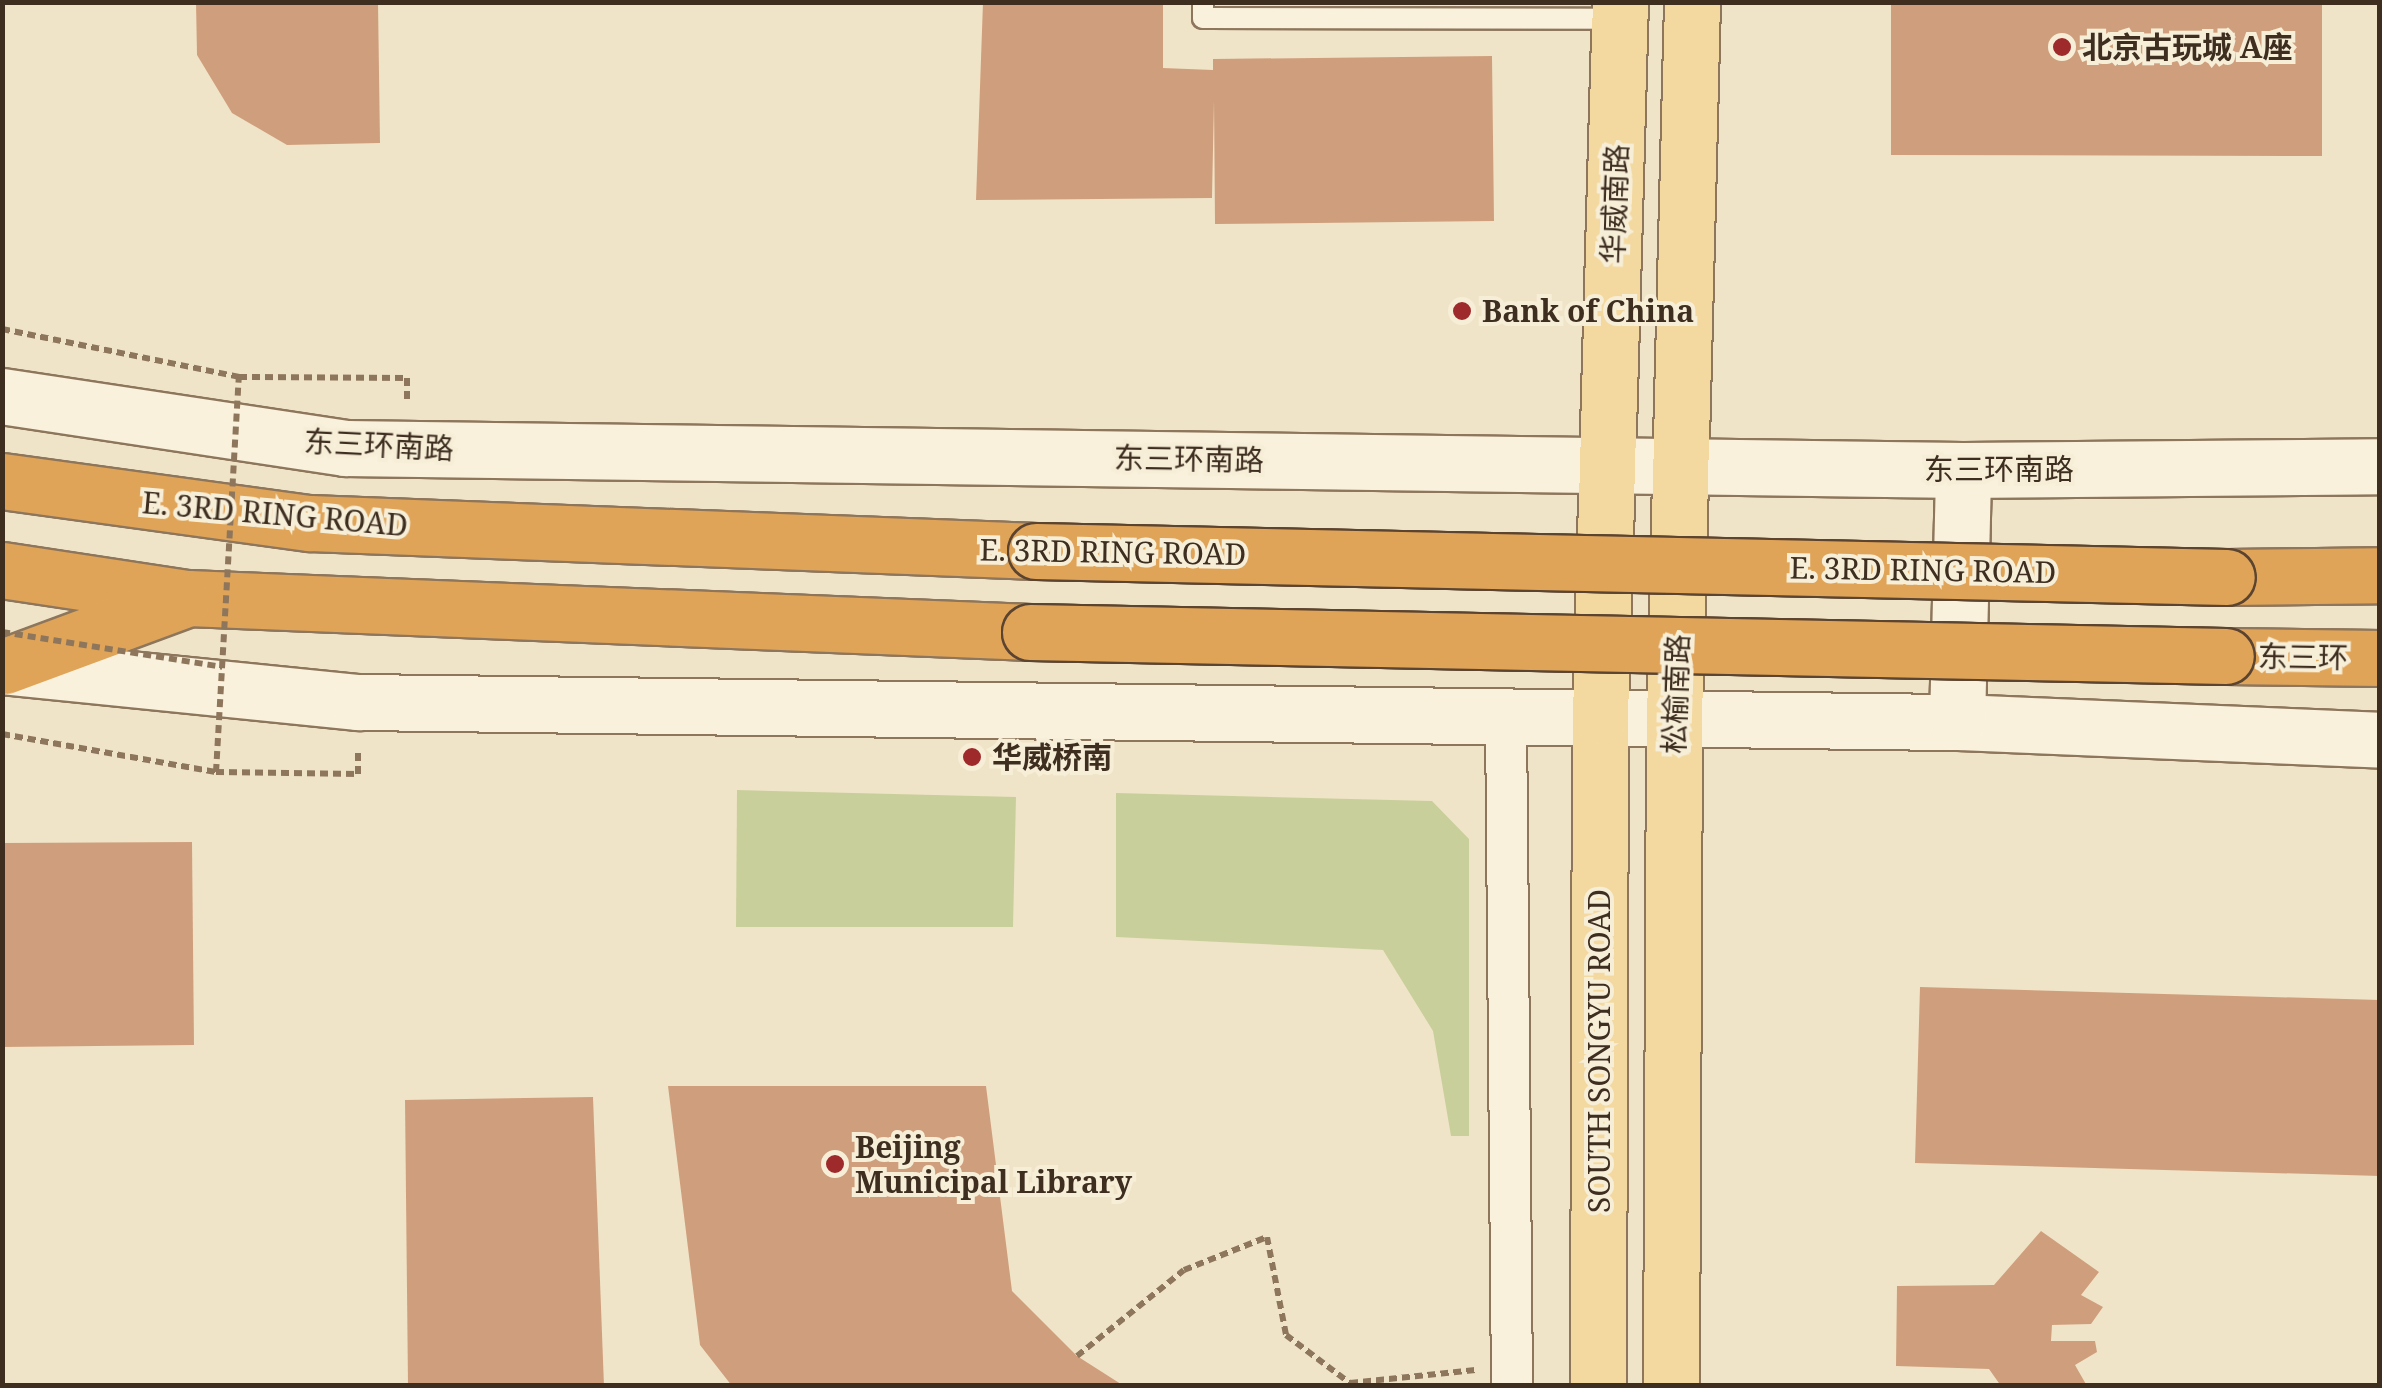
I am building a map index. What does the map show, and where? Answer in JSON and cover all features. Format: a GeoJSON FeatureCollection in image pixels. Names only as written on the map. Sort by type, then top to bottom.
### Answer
{"type":"FeatureCollection","features":[{"type":"Feature","properties":{"kind":"highway","name":"E. 3RD RING ROAD"},"geometry":{"type":"LineString","coordinates":[[2,481],[310,523],[1036,552],[2228,576],[2380,574]]}},
{"type":"Feature","properties":{"kind":"highway"},"geometry":{"type":"LineString","coordinates":[[2,570],[188,598]]}},
{"type":"Feature","properties":{"kind":"highway"},"geometry":{"type":"LineString","coordinates":[[3,654],[188,598]]}},
{"type":"Feature","properties":{"kind":"highway","name":"东三环"},"geometry":{"type":"LineString","coordinates":[[188,598],[1030,632],[2380,658]]}},
{"type":"Feature","properties":{"kind":"main road","name":"松榆南路"},"geometry":{"type":"LineString","coordinates":[[1671,1386],[1674,718],[1692,2]]}},
{"type":"Feature","properties":{"kind":"main road","name":"华威南路"},"geometry":{"type":"LineString","coordinates":[[1600,716],[1620,11]]}},
{"type":"Feature","properties":{"kind":"main road","name":"SOUTH SONGYU ROAD"},"geometry":{"type":"LineString","coordinates":[[1598,1386],[1600,716]]}},
{"type":"Feature","properties":{"kind":"street","name":"东三环南路"},"geometry":{"type":"LineString","coordinates":[[2,396],[345,448],[1962,470],[2380,466]]}},
{"type":"Feature","properties":{"kind":"street"},"geometry":{"type":"LineString","coordinates":[[1957,722],[1962,470]]}},
{"type":"Feature","properties":{"kind":"street"},"geometry":{"type":"LineString","coordinates":[[3,654],[358,702],[1957,722],[2380,740]]}},
{"type":"Feature","properties":{"kind":"street"},"geometry":{"type":"LineString","coordinates":[[1506,715],[1511,1376]]}},
{"type":"Feature","properties":{"kind":"lane"},"geometry":{"type":"LineString","coordinates":[[1202,2],[1203,18],[1620,11]]}},
{"type":"Feature","properties":{"kind":"path"},"geometry":{"type":"LineString","coordinates":[[2,329],[239,377],[407,378]]}},
{"type":"Feature","properties":{"kind":"path"},"geometry":{"type":"LineString","coordinates":[[216,772],[239,377]]}},
{"type":"Feature","properties":{"kind":"path"},"geometry":{"type":"LineString","coordinates":[[3,654],[222,667]]}},
{"type":"Feature","properties":{"kind":"path"},"geometry":{"type":"LineString","coordinates":[[2,734],[216,772],[358,774]]}},
{"type":"Feature","properties":{"kind":"path"},"geometry":{"type":"LineString","coordinates":[[1077,1356],[1184,1270],[1267,1237],[1286,1335],[1350,1384],[1511,1376]]}},
{"type":"Feature","properties":{"kind":"green space"},"geometry":{"type":"Polygon","coordinates":[[[737,790],[1016,797],[1013,927],[736,927],[737,790]]]}},
{"type":"Feature","properties":{"kind":"green space"},"geometry":{"type":"Polygon","coordinates":[[[1116,793],[1432,801],[1469,839],[1469,1136],[1451,1136],[1433,1031],[1383,950],[1116,937],[1116,793]]]}},
{"type":"Feature","properties":{"kind":"building"},"geometry":{"type":"Polygon","coordinates":[[[196,2],[378,2],[380,143],[287,145],[232,113],[197,55],[196,2]]]}},
{"type":"Feature","properties":{"kind":"building"},"geometry":{"type":"Polygon","coordinates":[[[983,2],[1163,2],[1163,68],[1213,70],[1213,59],[1492,56],[1494,221],[1215,224],[1214,101],[1212,198],[976,200],[983,2]]]}},
{"type":"Feature","properties":{"kind":"building"},"geometry":{"type":"Polygon","coordinates":[[[1891,2],[2322,2],[2322,156],[1891,155],[1891,2]]]}},
{"type":"Feature","properties":{"kind":"building"},"geometry":{"type":"Polygon","coordinates":[[[192,842],[194,1045],[2,1047],[2,843],[192,842]]]}},
{"type":"Feature","properties":{"kind":"building"},"geometry":{"type":"Polygon","coordinates":[[[1920,987],[2380,1000],[2380,1176],[1915,1163],[1920,987]]]}},
{"type":"Feature","properties":{"kind":"building","name":"Beijing Municipal Library"},"geometry":{"type":"Polygon","coordinates":[[[668,1086],[986,1086],[1012,1291],[1077,1356],[1124,1386],[732,1386],[700,1345],[668,1086]]]}},
{"type":"Feature","properties":{"kind":"building"},"geometry":{"type":"Polygon","coordinates":[[[593,1097],[604,1386],[408,1386],[405,1100],[593,1097]]]}},
{"type":"Feature","properties":{"kind":"building"},"geometry":{"type":"Polygon","coordinates":[[[2041,1231],[2099,1272],[2081,1295],[2103,1307],[2091,1324],[2052,1325],[2051,1341],[2095,1341],[2097,1352],[2075,1365],[2087,1386],[2001,1386],[1989,1369],[1896,1366],[1897,1286],[1994,1285],[2041,1231]]]}},
{"type":"Feature","properties":{"kind":"place","name":"北京古玩城 A座"},"geometry":{"type":"Point","coordinates":[2062,47]}},
{"type":"Feature","properties":{"kind":"place","name":"Bank of China"},"geometry":{"type":"Point","coordinates":[1462,311]}},
{"type":"Feature","properties":{"kind":"place","name":"华威桥南"},"geometry":{"type":"Point","coordinates":[972,757]}},
{"type":"Feature","properties":{"kind":"place","name":"Beijing Municipal Library"},"geometry":{"type":"Point","coordinates":[835,1164]}}]}
